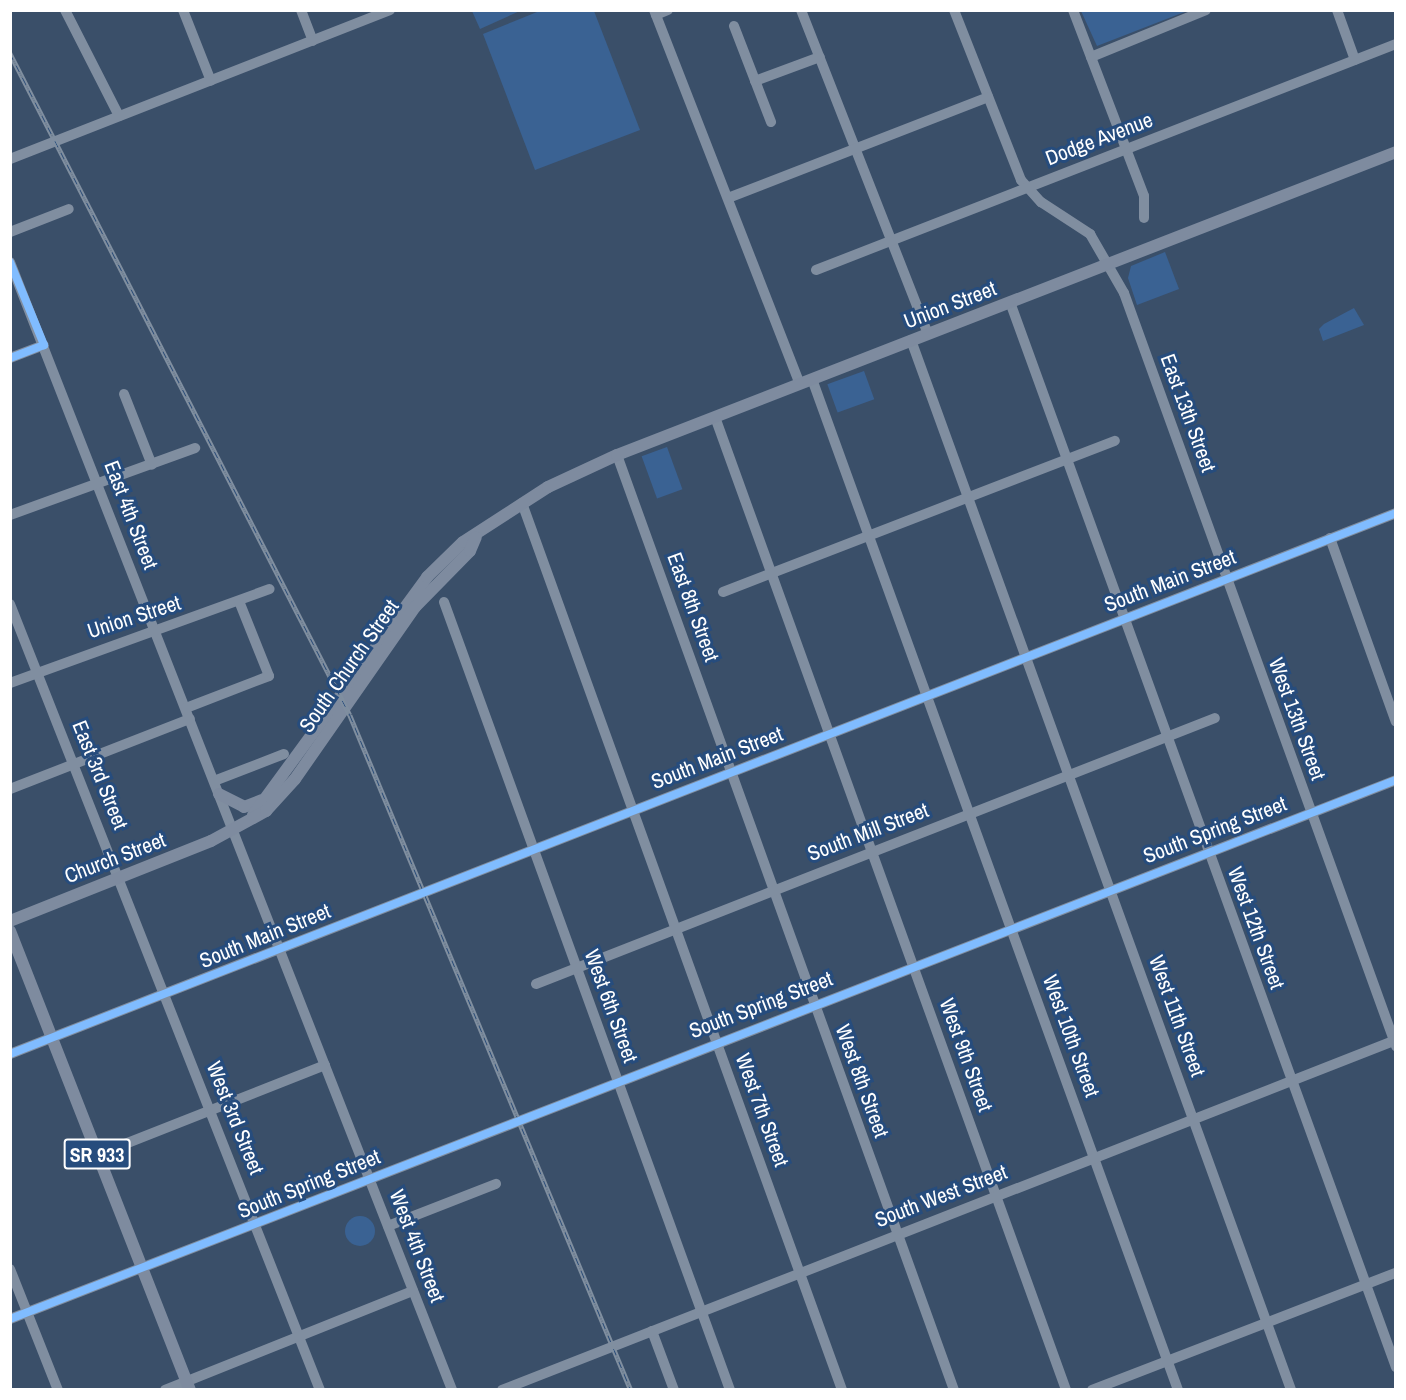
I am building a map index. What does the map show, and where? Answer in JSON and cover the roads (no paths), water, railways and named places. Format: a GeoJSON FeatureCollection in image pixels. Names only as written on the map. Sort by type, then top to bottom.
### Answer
{"type":"FeatureCollection","features":[{"type":"Feature","properties":{"kind":"main road","name":"Union Street"},"geometry":{"type":"LineString","coordinates":[[522,503],[617,455],[1395,152]]}},
{"type":"Feature","properties":{"kind":"main road","name":"South Church Street"},"geometry":{"type":"LineString","coordinates":[[253,815],[406,601],[463,542],[476,537],[522,503]]}},
{"type":"Feature","properties":{"kind":"main road","name":"South Church Street"},"geometry":{"type":"LineString","coordinates":[[233,829],[282,795],[403,622],[470,550],[476,537]]}},
{"type":"Feature","properties":{"kind":"main road"},"geometry":{"type":"LineString","coordinates":[[219,794],[243,807],[266,798]]}},
{"type":"Feature","properties":{"kind":"main road","name":"Church Street"},"geometry":{"type":"LineString","coordinates":[[10,921],[233,829]]}},
{"type":"Feature","properties":{"kind":"main road","name":"SR 933"},"geometry":{"type":"LineString","coordinates":[[10,932],[189,1385]]}},
{"type":"Feature","properties":{"kind":"street"},"geometry":{"type":"LineString","coordinates":[[65,10],[119,116]]}},
{"type":"Feature","properties":{"kind":"street"},"geometry":{"type":"LineString","coordinates":[[183,10],[211,81]]}},
{"type":"Feature","properties":{"kind":"street"},"geometry":{"type":"LineString","coordinates":[[301,10],[313,41]]}},
{"type":"Feature","properties":{"kind":"street"},"geometry":{"type":"LineString","coordinates":[[10,159],[390,10]]}},
{"type":"Feature","properties":{"kind":"street"},"geometry":{"type":"LineString","coordinates":[[668,10],[655,13],[800,384]]}},
{"type":"Feature","properties":{"kind":"street"},"geometry":{"type":"LineString","coordinates":[[801,10],[927,334]]}},
{"type":"Feature","properties":{"kind":"street"},"geometry":{"type":"LineString","coordinates":[[954,10],[1027,188]]}},
{"type":"Feature","properties":{"kind":"street"},"geometry":{"type":"LineString","coordinates":[[1073,10],[1144,195],[1144,218]]}},
{"type":"Feature","properties":{"kind":"street"},"geometry":{"type":"LineString","coordinates":[[1091,57],[1206,10]]}},
{"type":"Feature","properties":{"kind":"street"},"geometry":{"type":"LineString","coordinates":[[1337,10],[1356,60]]}},
{"type":"Feature","properties":{"kind":"street"},"geometry":{"type":"LineString","coordinates":[[734,26],[771,122]]}},
{"type":"Feature","properties":{"kind":"street","name":"Dodge Avenue"},"geometry":{"type":"LineString","coordinates":[[816,270],[1395,44]]}},
{"type":"Feature","properties":{"kind":"street"},"geometry":{"type":"LineString","coordinates":[[756,81],[820,57]]}},
{"type":"Feature","properties":{"kind":"street"},"geometry":{"type":"LineString","coordinates":[[728,198],[988,97]]}},
{"type":"Feature","properties":{"kind":"street","name":"East 13th Street"},"geometry":{"type":"LineString","coordinates":[[1027,188],[1084,227],[1110,263],[1227,578]]}},
{"type":"Feature","properties":{"kind":"street"},"geometry":{"type":"LineString","coordinates":[[10,232],[69,209]]}},
{"type":"Feature","properties":{"kind":"street","name":"East 4th Street"},"geometry":{"type":"LineString","coordinates":[[10,262],[279,949]]}},
{"type":"Feature","properties":{"kind":"street","name":"West 12th Street"},"geometry":{"type":"LineString","coordinates":[[1010,302],[1395,1366]]}},
{"type":"Feature","properties":{"kind":"street","name":"West 11th Street"},"geometry":{"type":"LineString","coordinates":[[911,340],[1291,1389]]}},
{"type":"Feature","properties":{"kind":"street"},"geometry":{"type":"LineString","coordinates":[[10,358],[44,345]]}},
{"type":"Feature","properties":{"kind":"street","name":"West 10th Street"},"geometry":{"type":"LineString","coordinates":[[812,379],[1178,1389]]}},
{"type":"Feature","properties":{"kind":"street"},"geometry":{"type":"LineString","coordinates":[[124,394],[152,465]]}},
{"type":"Feature","properties":{"kind":"street","name":"West 9th Street"},"geometry":{"type":"LineString","coordinates":[[715,417],[1066,1389]]}},
{"type":"Feature","properties":{"kind":"street"},"geometry":{"type":"LineString","coordinates":[[723,592],[1115,441]]}},
{"type":"Feature","properties":{"kind":"street"},"geometry":{"type":"LineString","coordinates":[[10,515],[195,448]]}},
{"type":"Feature","properties":{"kind":"street","name":"East 8th Street"},"geometry":{"type":"LineString","coordinates":[[617,455],[731,772]]}},
{"type":"Feature","properties":{"kind":"street","name":"West 7th Street"},"geometry":{"type":"LineString","coordinates":[[522,503],[842,1389]]}},
{"type":"Feature","properties":{"kind":"street","name":"South Main Street"},"geometry":{"type":"LineString","coordinates":[[10,1054],[166,995],[535,848],[1395,513]]}},
{"type":"Feature","properties":{"kind":"street"},"geometry":{"type":"LineString","coordinates":[[1329,538],[1395,722]]}},
{"type":"Feature","properties":{"kind":"street","name":"West 13th Street"},"geometry":{"type":"LineString","coordinates":[[1227,578],[1395,1042]]}},
{"type":"Feature","properties":{"kind":"street","name":"Union Street"},"geometry":{"type":"LineString","coordinates":[[10,683],[269,590]]}},
{"type":"Feature","properties":{"kind":"street"},"geometry":{"type":"LineString","coordinates":[[10,789],[75,764],[268,676],[239,601]]}},
{"type":"Feature","properties":{"kind":"street","name":"West 6th Street"},"geometry":{"type":"LineString","coordinates":[[444,603],[730,1389]]}},
{"type":"Feature","properties":{"kind":"street","name":"East 3rd Street"},"geometry":{"type":"LineString","coordinates":[[10,604],[166,995]]}},
{"type":"Feature","properties":{"kind":"street","name":"South Mill Street"},"geometry":{"type":"LineString","coordinates":[[536,984],[1215,718]]}},
{"type":"Feature","properties":{"kind":"street"},"geometry":{"type":"LineString","coordinates":[[214,781],[284,754]]}},
{"type":"Feature","properties":{"kind":"street","name":"West 8th Street"},"geometry":{"type":"LineString","coordinates":[[731,772],[954,1389]]}},
{"type":"Feature","properties":{"kind":"street","name":"South Spring Street"},"geometry":{"type":"LineString","coordinates":[[10,1320],[256,1226],[369,1178],[913,965],[1395,780]]}},
{"type":"Feature","properties":{"kind":"street","name":"West 4th Street"},"geometry":{"type":"LineString","coordinates":[[279,949],[452,1389]]}},
{"type":"Feature","properties":{"kind":"street","name":"West 3rd Street"},"geometry":{"type":"LineString","coordinates":[[166,995],[320,1389]]}},
{"type":"Feature","properties":{"kind":"street","name":"South West Street"},"geometry":{"type":"LineString","coordinates":[[502,1389],[996,1195],[1395,1042]]}},
{"type":"Feature","properties":{"kind":"street"},"geometry":{"type":"LineString","coordinates":[[97,1155],[325,1065]]}},
{"type":"Feature","properties":{"kind":"street"},"geometry":{"type":"LineString","coordinates":[[388,1226],[496,1184]]}},
{"type":"Feature","properties":{"kind":"street"},"geometry":{"type":"LineString","coordinates":[[10,1269],[58,1389]]}},
{"type":"Feature","properties":{"kind":"street"},"geometry":{"type":"LineString","coordinates":[[1092,1389],[1395,1273]]}},
{"type":"Feature","properties":{"kind":"street"},"geometry":{"type":"LineString","coordinates":[[165,1389],[189,1385],[299,1336],[413,1291]]}},
{"type":"Feature","properties":{"kind":"street"},"geometry":{"type":"LineString","coordinates":[[652,1330],[674,1389]]}},
{"type":"Feature","properties":{"kind":"railway"},"geometry":{"type":"LineString","coordinates":[[10,53],[350,715],[631,1390]]}}]}
